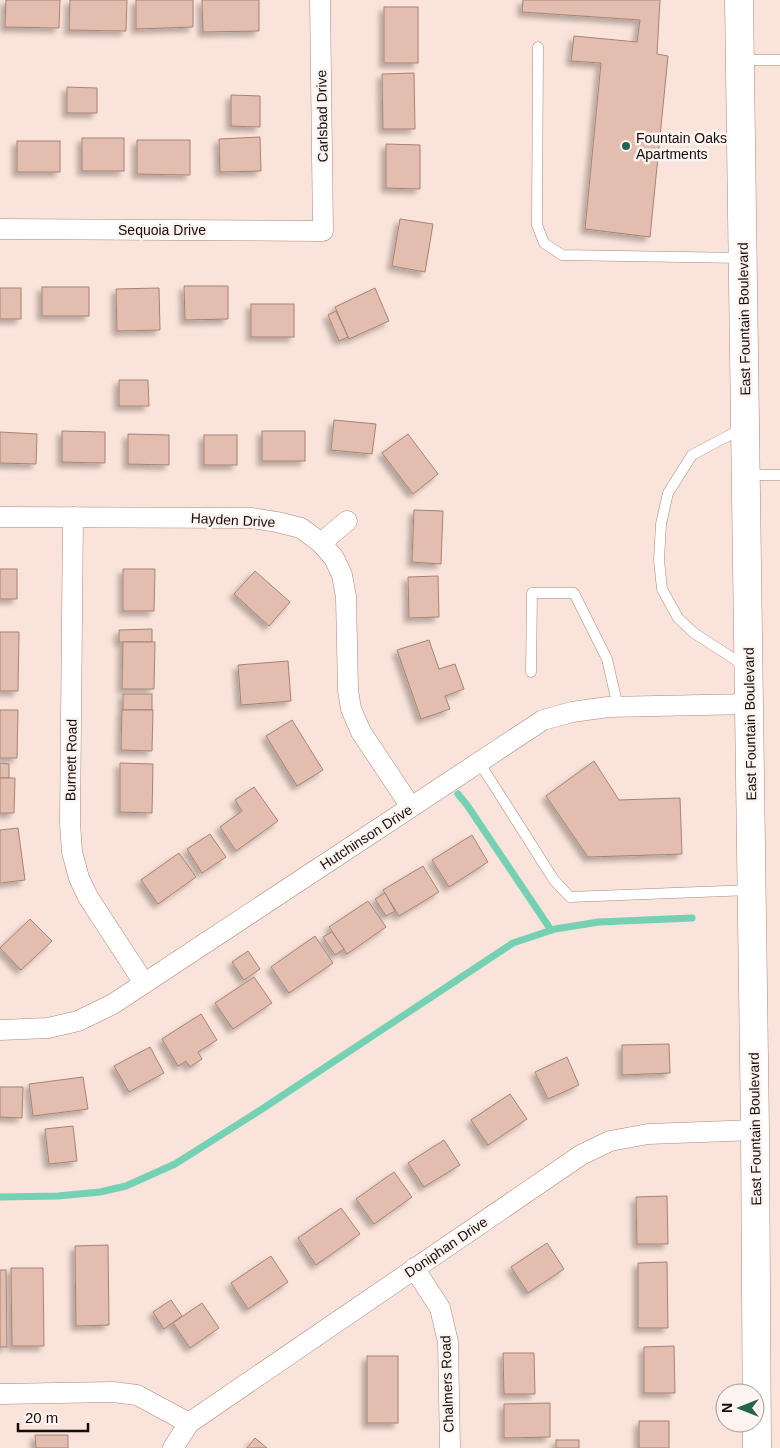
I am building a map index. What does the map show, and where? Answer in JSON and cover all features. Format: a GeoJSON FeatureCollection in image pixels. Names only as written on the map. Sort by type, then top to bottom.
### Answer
{"type":"FeatureCollection","features":[{"type":"Feature","properties":{"kind":"main road","name":"East Fountain Boulevard"},"geometry":{"type":"LineString","coordinates":[[739,0],[750,704],[757,1448]]}},
{"type":"Feature","properties":{"kind":"street","name":"Carlsbad Drive"},"geometry":{"type":"LineString","coordinates":[[320,0],[323,231]]}},
{"type":"Feature","properties":{"kind":"street","name":"Sequoia Drive"},"geometry":{"type":"LineString","coordinates":[[0,229],[323,231]]}},
{"type":"Feature","properties":{"kind":"street","name":"Hayden Drive"},"geometry":{"type":"LineString","coordinates":[[0,517],[252,518],[301,528],[321,543],[334,558],[342,575],[346,597],[348,682],[351,709],[361,732],[411,807]]}},
{"type":"Feature","properties":{"kind":"street","name":"Burnett Road"},"geometry":{"type":"LineString","coordinates":[[73,517],[70,813],[72,852],[79,878],[88,897],[144,983]]}},
{"type":"Feature","properties":{"kind":"street"},"geometry":{"type":"LineString","coordinates":[[321,543],[347,521]]}},
{"type":"Feature","properties":{"kind":"street","name":"Hutchinson Drive"},"geometry":{"type":"LineString","coordinates":[[0,1030],[48,1028],[78,1021],[113,1004],[543,720],[572,712],[618,707],[750,704]]}},
{"type":"Feature","properties":{"kind":"street","name":"Doniphan Drive"},"geometry":{"type":"LineString","coordinates":[[173,1448],[189,1423],[581,1155],[610,1141],[648,1134],[755,1130]]}},
{"type":"Feature","properties":{"kind":"street","name":"Chalmers Road"},"geometry":{"type":"LineString","coordinates":[[414,1268],[440,1308],[448,1342],[450,1448]]}},
{"type":"Feature","properties":{"kind":"street"},"geometry":{"type":"LineString","coordinates":[[0,1394],[113,1392],[137,1395],[189,1423]]}},
{"type":"Feature","properties":{"kind":"lane"},"geometry":{"type":"LineString","coordinates":[[538,48],[538,225],[544,243],[562,255],[743,258]]}},
{"type":"Feature","properties":{"kind":"lane"},"geometry":{"type":"LineString","coordinates":[[740,60],[780,60]]}},
{"type":"Feature","properties":{"kind":"lane"},"geometry":{"type":"LineString","coordinates":[[746,426],[692,455],[668,493],[661,524],[659,560],[662,589],[678,618],[694,633],[749,668]]}},
{"type":"Feature","properties":{"kind":"lane"},"geometry":{"type":"LineString","coordinates":[[746,475],[780,476]]}},
{"type":"Feature","properties":{"kind":"lane"},"geometry":{"type":"LineString","coordinates":[[531,672],[532,593],[574,593],[607,659],[618,707]]}},
{"type":"Feature","properties":{"kind":"lane"},"geometry":{"type":"LineString","coordinates":[[479,762],[554,880],[570,897],[752,890]]}},
{"type":"Feature","properties":{"kind":"building"},"geometry":{"type":"Polygon","coordinates":[[[6,0],[60,0],[59,28],[5,27],[6,0]]]}},
{"type":"Feature","properties":{"kind":"building"},"geometry":{"type":"Polygon","coordinates":[[[70,0],[127,0],[126,31],[69,30],[70,0]]]}},
{"type":"Feature","properties":{"kind":"building"},"geometry":{"type":"Polygon","coordinates":[[[136,0],[193,0],[193,27],[136,29],[136,0]]]}},
{"type":"Feature","properties":{"kind":"building"},"geometry":{"type":"Polygon","coordinates":[[[202,0],[259,0],[259,31],[203,32],[202,0]]]}},
{"type":"Feature","properties":{"kind":"building","name":"Fountain Oaks Apartments"},"geometry":{"type":"Polygon","coordinates":[[[523,0],[660,0],[657,54],[668,56],[650,237],[585,229],[601,63],[571,61],[574,36],[637,42],[640,20],[522,12],[523,0]]]}},
{"type":"Feature","properties":{"kind":"building"},"geometry":{"type":"Polygon","coordinates":[[[384,7],[418,7],[418,63],[384,63],[384,7]]]}},
{"type":"Feature","properties":{"kind":"building"},"geometry":{"type":"Polygon","coordinates":[[[414,73],[415,129],[383,129],[382,74],[414,73]]]}},
{"type":"Feature","properties":{"kind":"building"},"geometry":{"type":"Polygon","coordinates":[[[67,87],[97,88],[97,113],[67,113],[67,87]]]}},
{"type":"Feature","properties":{"kind":"building"},"geometry":{"type":"Polygon","coordinates":[[[231,95],[260,96],[260,127],[231,126],[231,95]]]}},
{"type":"Feature","properties":{"kind":"building"},"geometry":{"type":"Polygon","coordinates":[[[260,137],[261,171],[220,172],[219,139],[260,137]]]}},
{"type":"Feature","properties":{"kind":"building"},"geometry":{"type":"Polygon","coordinates":[[[82,138],[124,138],[124,171],[82,171],[82,138]]]}},
{"type":"Feature","properties":{"kind":"building"},"geometry":{"type":"Polygon","coordinates":[[[137,140],[190,140],[190,175],[137,174],[137,140]]]}},
{"type":"Feature","properties":{"kind":"building"},"geometry":{"type":"Polygon","coordinates":[[[17,141],[60,141],[60,172],[17,172],[17,141]]]}},
{"type":"Feature","properties":{"kind":"building"},"geometry":{"type":"Polygon","coordinates":[[[386,144],[420,145],[420,189],[386,188],[386,144]]]}},
{"type":"Feature","properties":{"kind":"building"},"geometry":{"type":"Polygon","coordinates":[[[400,219],[433,224],[425,272],[392,266],[400,219]]]}},
{"type":"Feature","properties":{"kind":"building"},"geometry":{"type":"Polygon","coordinates":[[[184,286],[228,286],[228,319],[185,320],[184,286]]]}},
{"type":"Feature","properties":{"kind":"building"},"geometry":{"type":"Polygon","coordinates":[[[42,287],[89,287],[89,316],[42,316],[42,287]]]}},
{"type":"Feature","properties":{"kind":"building"},"geometry":{"type":"Polygon","coordinates":[[[0,288],[21,288],[21,319],[0,319],[0,288]]]}},
{"type":"Feature","properties":{"kind":"building"},"geometry":{"type":"Polygon","coordinates":[[[159,288],[160,330],[117,331],[116,289],[159,288]]]}},
{"type":"Feature","properties":{"kind":"building"},"geometry":{"type":"Polygon","coordinates":[[[375,288],[389,321],[349,339],[335,307],[375,288]]]}},
{"type":"Feature","properties":{"kind":"building"},"geometry":{"type":"Polygon","coordinates":[[[251,304],[294,304],[294,337],[251,337],[251,304]]]}},
{"type":"Feature","properties":{"kind":"building"},"geometry":{"type":"Polygon","coordinates":[[[336,311],[348,337],[339,341],[328,315],[336,311]]]}},
{"type":"Feature","properties":{"kind":"building"},"geometry":{"type":"Polygon","coordinates":[[[119,380],[148,380],[149,406],[119,406],[119,380]]]}},
{"type":"Feature","properties":{"kind":"building"},"geometry":{"type":"Polygon","coordinates":[[[334,420],[376,424],[372,454],[331,450],[334,420]]]}},
{"type":"Feature","properties":{"kind":"building"},"geometry":{"type":"Polygon","coordinates":[[[62,431],[105,432],[105,463],[62,462],[62,431]]]}},
{"type":"Feature","properties":{"kind":"building"},"geometry":{"type":"Polygon","coordinates":[[[262,431],[305,431],[305,461],[262,461],[262,431]]]}},
{"type":"Feature","properties":{"kind":"building"},"geometry":{"type":"Polygon","coordinates":[[[0,432],[37,434],[36,464],[0,463],[0,432]]]}},
{"type":"Feature","properties":{"kind":"building"},"geometry":{"type":"Polygon","coordinates":[[[128,434],[169,435],[169,465],[128,464],[128,434]]]}},
{"type":"Feature","properties":{"kind":"building"},"geometry":{"type":"Polygon","coordinates":[[[408,434],[438,474],[413,494],[382,453],[408,434]]]}},
{"type":"Feature","properties":{"kind":"building"},"geometry":{"type":"Polygon","coordinates":[[[204,435],[237,435],[237,465],[204,465],[204,435]]]}},
{"type":"Feature","properties":{"kind":"building"},"geometry":{"type":"Polygon","coordinates":[[[414,510],[443,511],[441,564],[412,562],[414,510]]]}},
{"type":"Feature","properties":{"kind":"building"},"geometry":{"type":"Polygon","coordinates":[[[0,569],[17,569],[17,599],[0,599],[0,569]]]}},
{"type":"Feature","properties":{"kind":"building"},"geometry":{"type":"Polygon","coordinates":[[[123,569],[155,569],[154,611],[123,611],[123,569]]]}},
{"type":"Feature","properties":{"kind":"building"},"geometry":{"type":"Polygon","coordinates":[[[255,571],[290,602],[269,626],[234,594],[255,571]]]}},
{"type":"Feature","properties":{"kind":"building"},"geometry":{"type":"Polygon","coordinates":[[[438,576],[439,617],[409,618],[408,577],[438,576]]]}},
{"type":"Feature","properties":{"kind":"building"},"geometry":{"type":"Polygon","coordinates":[[[152,629],[152,642],[119,642],[119,630],[152,629]]]}},
{"type":"Feature","properties":{"kind":"building"},"geometry":{"type":"Polygon","coordinates":[[[0,632],[19,632],[18,691],[0,691],[0,632]]]}},
{"type":"Feature","properties":{"kind":"building"},"geometry":{"type":"Polygon","coordinates":[[[429,640],[439,669],[455,664],[464,689],[445,696],[450,709],[421,719],[397,650],[429,640]]]}},
{"type":"Feature","properties":{"kind":"building"},"geometry":{"type":"Polygon","coordinates":[[[123,642],[155,642],[154,689],[122,689],[123,642]]]}},
{"type":"Feature","properties":{"kind":"building"},"geometry":{"type":"Polygon","coordinates":[[[288,661],[291,701],[241,705],[238,665],[288,661]]]}},
{"type":"Feature","properties":{"kind":"building"},"geometry":{"type":"Polygon","coordinates":[[[123,694],[152,694],[152,710],[123,710],[123,694]]]}},
{"type":"Feature","properties":{"kind":"building"},"geometry":{"type":"Polygon","coordinates":[[[0,710],[18,710],[17,758],[0,758],[0,710]]]}},
{"type":"Feature","properties":{"kind":"building"},"geometry":{"type":"Polygon","coordinates":[[[122,710],[153,710],[152,751],[121,750],[122,710]]]}},
{"type":"Feature","properties":{"kind":"building"},"geometry":{"type":"Polygon","coordinates":[[[292,720],[323,770],[297,786],[266,736],[292,720]]]}},
{"type":"Feature","properties":{"kind":"building"},"geometry":{"type":"Polygon","coordinates":[[[594,761],[619,800],[680,798],[682,854],[588,857],[546,796],[594,761]]]}},
{"type":"Feature","properties":{"kind":"building"},"geometry":{"type":"Polygon","coordinates":[[[0,763],[9,764],[9,778],[0,778],[0,763]]]}},
{"type":"Feature","properties":{"kind":"building"},"geometry":{"type":"Polygon","coordinates":[[[120,763],[153,764],[152,813],[120,812],[120,763]]]}},
{"type":"Feature","properties":{"kind":"building"},"geometry":{"type":"Polygon","coordinates":[[[0,778],[15,778],[14,813],[0,813],[0,778]]]}},
{"type":"Feature","properties":{"kind":"building"},"geometry":{"type":"Polygon","coordinates":[[[254,787],[278,821],[236,851],[220,827],[242,811],[235,800],[254,787]]]}},
{"type":"Feature","properties":{"kind":"building"},"geometry":{"type":"Polygon","coordinates":[[[18,828],[25,880],[0,883],[0,830],[18,828]]]}},
{"type":"Feature","properties":{"kind":"building"},"geometry":{"type":"Polygon","coordinates":[[[210,834],[226,857],[202,873],[187,849],[210,834]]]}},
{"type":"Feature","properties":{"kind":"building"},"geometry":{"type":"Polygon","coordinates":[[[472,835],[488,862],[449,887],[432,860],[472,835]]]}},
{"type":"Feature","properties":{"kind":"building"},"geometry":{"type":"Polygon","coordinates":[[[179,853],[196,877],[158,904],[141,880],[179,853]]]}},
{"type":"Feature","properties":{"kind":"building"},"geometry":{"type":"Polygon","coordinates":[[[423,866],[439,892],[399,916],[383,890],[423,866]]]}},
{"type":"Feature","properties":{"kind":"building"},"geometry":{"type":"Polygon","coordinates":[[[385,893],[395,911],[386,916],[375,899],[385,893]]]}},
{"type":"Feature","properties":{"kind":"building"},"geometry":{"type":"Polygon","coordinates":[[[368,901],[386,927],[347,954],[329,927],[368,901]]]}},
{"type":"Feature","properties":{"kind":"building"},"geometry":{"type":"Polygon","coordinates":[[[30,919],[52,941],[21,970],[0,948],[30,919]]]}},
{"type":"Feature","properties":{"kind":"building"},"geometry":{"type":"Polygon","coordinates":[[[332,932],[344,949],[335,955],[323,937],[332,932]]]}},
{"type":"Feature","properties":{"kind":"building"},"geometry":{"type":"Polygon","coordinates":[[[315,936],[333,963],[289,993],[271,967],[315,936]]]}},
{"type":"Feature","properties":{"kind":"building"},"geometry":{"type":"Polygon","coordinates":[[[248,951],[260,969],[244,980],[232,962],[248,951]]]}},
{"type":"Feature","properties":{"kind":"building"},"geometry":{"type":"Polygon","coordinates":[[[254,977],[272,1003],[233,1029],[215,1003],[254,977]]]}},
{"type":"Feature","properties":{"kind":"building"},"geometry":{"type":"Polygon","coordinates":[[[201,1014],[217,1040],[198,1052],[202,1059],[190,1067],[186,1061],[178,1066],[162,1039],[201,1014]]]}},
{"type":"Feature","properties":{"kind":"building"},"geometry":{"type":"Polygon","coordinates":[[[669,1044],[670,1073],[622,1075],[622,1045],[669,1044]]]}},
{"type":"Feature","properties":{"kind":"building"},"geometry":{"type":"Polygon","coordinates":[[[150,1047],[164,1073],[129,1092],[114,1066],[150,1047]]]}},
{"type":"Feature","properties":{"kind":"building"},"geometry":{"type":"Polygon","coordinates":[[[567,1057],[579,1085],[548,1099],[535,1072],[567,1057]]]}},
{"type":"Feature","properties":{"kind":"building"},"geometry":{"type":"Polygon","coordinates":[[[83,1077],[88,1109],[33,1116],[29,1084],[83,1077]]]}},
{"type":"Feature","properties":{"kind":"building"},"geometry":{"type":"Polygon","coordinates":[[[0,1087],[23,1087],[22,1118],[0,1117],[0,1087]]]}},
{"type":"Feature","properties":{"kind":"building"},"geometry":{"type":"Polygon","coordinates":[[[510,1094],[527,1119],[488,1145],[471,1120],[510,1094]]]}},
{"type":"Feature","properties":{"kind":"building"},"geometry":{"type":"Polygon","coordinates":[[[73,1126],[77,1161],[49,1164],[45,1129],[73,1126]]]}},
{"type":"Feature","properties":{"kind":"building"},"geometry":{"type":"Polygon","coordinates":[[[444,1140],[460,1165],[424,1187],[408,1163],[444,1140]]]}},
{"type":"Feature","properties":{"kind":"building"},"geometry":{"type":"Polygon","coordinates":[[[394,1172],[412,1197],[374,1224],[356,1199],[394,1172]]]}},
{"type":"Feature","properties":{"kind":"building"},"geometry":{"type":"Polygon","coordinates":[[[667,1196],[668,1244],[637,1244],[636,1197],[667,1196]]]}},
{"type":"Feature","properties":{"kind":"building"},"geometry":{"type":"Polygon","coordinates":[[[341,1208],[360,1234],[316,1265],[298,1238],[341,1208]]]}},
{"type":"Feature","properties":{"kind":"building"},"geometry":{"type":"Polygon","coordinates":[[[547,1243],[564,1269],[528,1293],[511,1267],[547,1243]]]}},
{"type":"Feature","properties":{"kind":"building"},"geometry":{"type":"Polygon","coordinates":[[[108,1245],[109,1325],[76,1326],[75,1246],[108,1245]]]}},
{"type":"Feature","properties":{"kind":"building"},"geometry":{"type":"Polygon","coordinates":[[[271,1256],[288,1282],[248,1309],[231,1283],[271,1256]]]}},
{"type":"Feature","properties":{"kind":"building"},"geometry":{"type":"Polygon","coordinates":[[[667,1262],[668,1328],[638,1328],[638,1263],[667,1262]]]}},
{"type":"Feature","properties":{"kind":"building"},"geometry":{"type":"Polygon","coordinates":[[[11,1268],[43,1268],[44,1346],[12,1346],[11,1268]]]}},
{"type":"Feature","properties":{"kind":"building"},"geometry":{"type":"Polygon","coordinates":[[[0,1270],[6,1270],[7,1347],[0,1347],[0,1270]]]}},
{"type":"Feature","properties":{"kind":"building"},"geometry":{"type":"Polygon","coordinates":[[[171,1300],[182,1316],[164,1329],[153,1312],[171,1300]]]}},
{"type":"Feature","properties":{"kind":"building"},"geometry":{"type":"Polygon","coordinates":[[[202,1303],[219,1328],[190,1348],[173,1323],[202,1303]]]}},
{"type":"Feature","properties":{"kind":"building"},"geometry":{"type":"Polygon","coordinates":[[[674,1346],[675,1393],[644,1393],[644,1347],[674,1346]]]}},
{"type":"Feature","properties":{"kind":"building"},"geometry":{"type":"Polygon","coordinates":[[[503,1353],[534,1353],[535,1394],[504,1394],[503,1353]]]}},
{"type":"Feature","properties":{"kind":"building"},"geometry":{"type":"Polygon","coordinates":[[[367,1356],[398,1356],[398,1423],[367,1423],[367,1356]]]}},
{"type":"Feature","properties":{"kind":"building"},"geometry":{"type":"Polygon","coordinates":[[[550,1403],[550,1437],[504,1438],[504,1404],[550,1403]]]}},
{"type":"Feature","properties":{"kind":"building"},"geometry":{"type":"Polygon","coordinates":[[[639,1421],[669,1421],[669,1448],[639,1448],[639,1421]]]}},
{"type":"Feature","properties":{"kind":"building"},"geometry":{"type":"Polygon","coordinates":[[[35,1435],[68,1435],[68,1448],[36,1448],[35,1435]]]}},
{"type":"Feature","properties":{"kind":"building"},"geometry":{"type":"Polygon","coordinates":[[[255,1438],[267,1448],[247,1448],[255,1438]]]}},
{"type":"Feature","properties":{"kind":"building"},"geometry":{"type":"Polygon","coordinates":[[[556,1440],[579,1440],[579,1448],[556,1448],[556,1440]]]}},
{"type":"Feature","properties":{"kind":"waterway"},"geometry":{"type":"LineString","coordinates":[[458,794],[551,930]]}},
{"type":"Feature","properties":{"kind":"waterway"},"geometry":{"type":"LineString","coordinates":[[0,1197],[58,1196],[100,1192],[126,1186],[175,1164],[259,1111],[513,943],[555,929],[599,922],[692,918]]}},
{"type":"Feature","properties":{"kind":"place","name":"Fountain Oaks Apartments"},"geometry":{"type":"Point","coordinates":[626,146]}}]}
